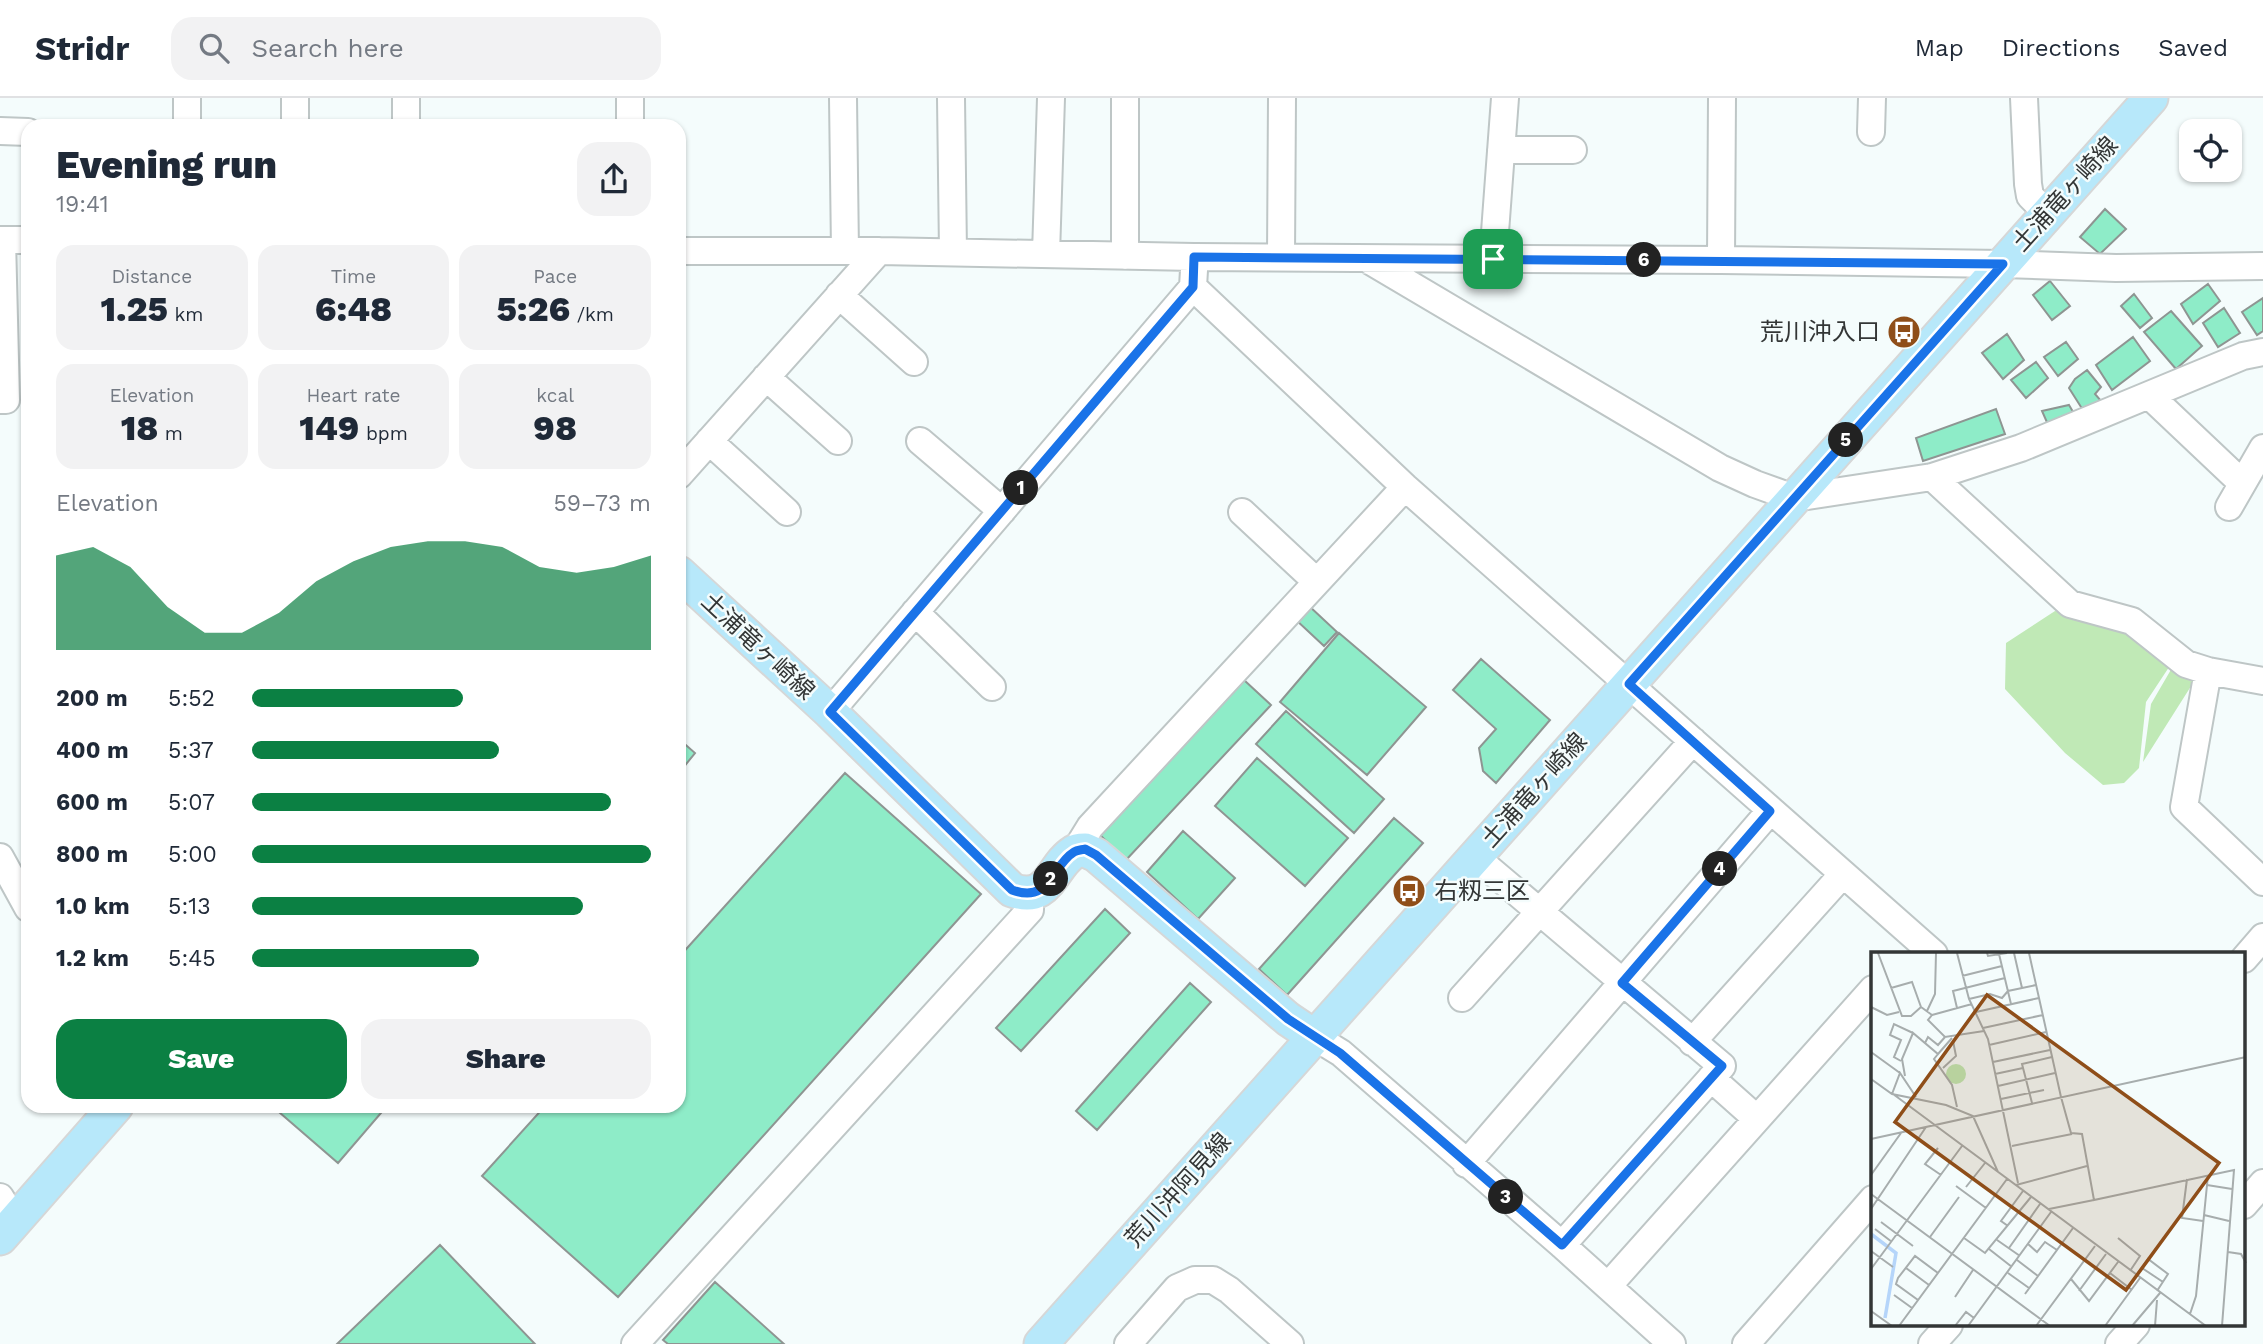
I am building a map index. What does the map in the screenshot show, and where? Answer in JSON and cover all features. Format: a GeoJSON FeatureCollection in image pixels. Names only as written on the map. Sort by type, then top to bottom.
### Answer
{"type":"FeatureCollection","features":[{"type":"Feature","properties":{"kind":"main road","name":"土浦竜ヶ崎線"},"geometry":{"type":"LineString","coordinates":[[1315,1037],[2151,98]]}},
{"type":"Feature","properties":{"kind":"main road","name":"土浦竜ヶ崎線"},"geometry":{"type":"LineString","coordinates":[[686,579],[830,712],[1012,890],[1030,893]]}},
{"type":"Feature","properties":{"kind":"main road"},"geometry":{"type":"LineString","coordinates":[[1030,893],[1044,887],[1074,852],[1085,849],[1096,855],[1288,1019],[1315,1037]]}},
{"type":"Feature","properties":{"kind":"main road","name":"荒川沖阿見線"},"geometry":{"type":"LineString","coordinates":[[1041,1344],[1315,1037]]}},
{"type":"Feature","properties":{"kind":"main road"},"geometry":{"type":"LineString","coordinates":[[5,1219],[110,1113]]}},
{"type":"Feature","properties":{"kind":"street"},"geometry":{"type":"LineString","coordinates":[[187,98],[187,119]]}},
{"type":"Feature","properties":{"kind":"street"},"geometry":{"type":"LineString","coordinates":[[295,98],[295,119]]}},
{"type":"Feature","properties":{"kind":"street"},"geometry":{"type":"LineString","coordinates":[[406,98],[406,119]]}},
{"type":"Feature","properties":{"kind":"street"},"geometry":{"type":"LineString","coordinates":[[630,98],[630,119]]}},
{"type":"Feature","properties":{"kind":"street"},"geometry":{"type":"LineString","coordinates":[[843,98],[845,251]]}},
{"type":"Feature","properties":{"kind":"street"},"geometry":{"type":"LineString","coordinates":[[951,98],[953,252]]}},
{"type":"Feature","properties":{"kind":"street"},"geometry":{"type":"LineString","coordinates":[[1046,254],[1051,98]]}},
{"type":"Feature","properties":{"kind":"street"},"geometry":{"type":"LineString","coordinates":[[1125,98],[1125,256]]}},
{"type":"Feature","properties":{"kind":"street"},"geometry":{"type":"LineString","coordinates":[[1281,257],[1282,98]]}},
{"type":"Feature","properties":{"kind":"street"},"geometry":{"type":"LineString","coordinates":[[1493,259],[1505,98]]}},
{"type":"Feature","properties":{"kind":"street"},"geometry":{"type":"LineString","coordinates":[[1721,260],[1722,98]]}},
{"type":"Feature","properties":{"kind":"street"},"geometry":{"type":"LineString","coordinates":[[1871,132],[1872,98]]}},
{"type":"Feature","properties":{"kind":"street"},"geometry":{"type":"LineString","coordinates":[[2025,98],[2030,197],[2048,214]]}},
{"type":"Feature","properties":{"kind":"street"},"geometry":{"type":"LineString","coordinates":[[0,131],[21,132]]}},
{"type":"Feature","properties":{"kind":"street"},"geometry":{"type":"LineString","coordinates":[[1501,150],[1573,150]]}},
{"type":"Feature","properties":{"kind":"street"},"geometry":{"type":"LineString","coordinates":[[0,400],[6,400],[2,318],[10,240]]}},
{"type":"Feature","properties":{"kind":"street"},"geometry":{"type":"LineString","coordinates":[[686,251],[1721,260],[2116,268],[2263,266]]}},
{"type":"Feature","properties":{"kind":"street"},"geometry":{"type":"LineString","coordinates":[[686,467],[878,251]]}},
{"type":"Feature","properties":{"kind":"street"},"geometry":{"type":"LineString","coordinates":[[830,712],[1193,287],[1194,257]]}},
{"type":"Feature","properties":{"kind":"street"},"geometry":{"type":"LineString","coordinates":[[1366,258],[1720,468],[1794,498],[1931,477],[2021,448],[2150,396],[2256,358]]}},
{"type":"Feature","properties":{"kind":"street"},"geometry":{"type":"LineString","coordinates":[[1193,287],[1405,487],[1843,874],[1919,949]]}},
{"type":"Feature","properties":{"kind":"street"},"geometry":{"type":"LineString","coordinates":[[839,295],[914,362]]}},
{"type":"Feature","properties":{"kind":"street"},"geometry":{"type":"LineString","coordinates":[[766,377],[838,441]]}},
{"type":"Feature","properties":{"kind":"street"},"geometry":{"type":"LineString","coordinates":[[2150,396],[2242,483]]}},
{"type":"Feature","properties":{"kind":"street"},"geometry":{"type":"LineString","coordinates":[[709,441],[786,512]]}},
{"type":"Feature","properties":{"kind":"street"},"geometry":{"type":"LineString","coordinates":[[920,441],[1002,511]]}},
{"type":"Feature","properties":{"kind":"street"},"geometry":{"type":"LineString","coordinates":[[2229,507],[2263,448]]}},
{"type":"Feature","properties":{"kind":"street"},"geometry":{"type":"LineString","coordinates":[[1931,477],[2070,604],[2132,621],[2186,664],[2208,671],[2259,674]]}},
{"type":"Feature","properties":{"kind":"street"},"geometry":{"type":"LineString","coordinates":[[1074,852],[1090,827],[1405,487]]}},
{"type":"Feature","properties":{"kind":"street"},"geometry":{"type":"LineString","coordinates":[[1242,512],[1317,582]]}},
{"type":"Feature","properties":{"kind":"street"},"geometry":{"type":"LineString","coordinates":[[915,612],[992,687]]}},
{"type":"Feature","properties":{"kind":"street"},"geometry":{"type":"LineString","coordinates":[[2208,671],[2184,807],[2263,882]]}},
{"type":"Feature","properties":{"kind":"street"},"geometry":{"type":"LineString","coordinates":[[1462,998],[1693,741]]}},
{"type":"Feature","properties":{"kind":"street"},"geometry":{"type":"LineString","coordinates":[[1466,1164],[1770,811]]}},
{"type":"Feature","properties":{"kind":"street"},"geometry":{"type":"LineString","coordinates":[[0,857],[21,895]]}},
{"type":"Feature","properties":{"kind":"street"},"geometry":{"type":"LineString","coordinates":[[1475,857],[1722,1066],[1562,1245]]}},
{"type":"Feature","properties":{"kind":"street"},"geometry":{"type":"LineString","coordinates":[[1692,1042],[1843,874]]}},
{"type":"Feature","properties":{"kind":"street"},"geometry":{"type":"LineString","coordinates":[[635,1344],[1030,910],[1030,893]]}},
{"type":"Feature","properties":{"kind":"street"},"geometry":{"type":"LineString","coordinates":[[2246,957],[2263,937]]}},
{"type":"Feature","properties":{"kind":"street"},"geometry":{"type":"LineString","coordinates":[[1608,1286],[1871,991]]}},
{"type":"Feature","properties":{"kind":"street"},"geometry":{"type":"LineString","coordinates":[[1315,1037],[1340,1053],[1672,1344]]}},
{"type":"Feature","properties":{"kind":"street"},"geometry":{"type":"LineString","coordinates":[[1711,1079],[1757,1119]]}},
{"type":"Feature","properties":{"kind":"street"},"geometry":{"type":"LineString","coordinates":[[1746,1344],[1871,1201]]}},
{"type":"Feature","properties":{"kind":"street"},"geometry":{"type":"LineString","coordinates":[[1128,1344],[1177,1288],[1195,1280],[1213,1280],[1230,1290],[1290,1344]]}},
{"type":"Feature","properties":{"kind":"street"},"geometry":{"type":"LineString","coordinates":[[1932,1344],[1948,1326]]}},
{"type":"Feature","properties":{"kind":"street"},"geometry":{"type":"LineString","coordinates":[[2119,1344],[2135,1326]]}},
{"type":"Feature","properties":{"kind":"green space"},"geometry":{"type":"Polygon","coordinates":[[[2055,611],[2132,621],[2177,655],[2146,702],[2139,768],[2124,783],[2103,785],[2065,753],[2005,689],[2006,643],[2055,611]]]}},
{"type":"Feature","properties":{"kind":"green space"},"geometry":{"type":"Polygon","coordinates":[[[2176,661],[2200,672],[2143,762],[2151,704],[2176,661]]]}},
{"type":"Feature","properties":{"kind":"building"},"geometry":{"type":"Polygon","coordinates":[[[2105,209],[2126,229],[2100,254],[2080,237],[2105,209]]]}},
{"type":"Feature","properties":{"kind":"building"},"geometry":{"type":"Polygon","coordinates":[[[2050,281],[2070,306],[2052,320],[2033,295],[2050,281]]]}},
{"type":"Feature","properties":{"kind":"building"},"geometry":{"type":"Polygon","coordinates":[[[2208,284],[2220,301],[2193,324],[2181,304],[2208,284]]]}},
{"type":"Feature","properties":{"kind":"building"},"geometry":{"type":"Polygon","coordinates":[[[2134,294],[2152,318],[2140,328],[2121,306],[2134,294]]]}},
{"type":"Feature","properties":{"kind":"building"},"geometry":{"type":"Polygon","coordinates":[[[2263,298],[2263,331],[2257,335],[2242,312],[2263,298]]]}},
{"type":"Feature","properties":{"kind":"building"},"geometry":{"type":"Polygon","coordinates":[[[2224,308],[2240,333],[2218,347],[2203,323],[2224,308]]]}},
{"type":"Feature","properties":{"kind":"building"},"geometry":{"type":"Polygon","coordinates":[[[2171,311],[2202,346],[2176,369],[2144,332],[2171,311]]]}},
{"type":"Feature","properties":{"kind":"building"},"geometry":{"type":"Polygon","coordinates":[[[2007,334],[2024,360],[2003,379],[1982,353],[2007,334]]]}},
{"type":"Feature","properties":{"kind":"building"},"geometry":{"type":"Polygon","coordinates":[[[2133,337],[2150,361],[2112,390],[2096,365],[2133,337]]]}},
{"type":"Feature","properties":{"kind":"building"},"geometry":{"type":"Polygon","coordinates":[[[2066,342],[2078,359],[2058,376],[2044,357],[2066,342]]]}},
{"type":"Feature","properties":{"kind":"building"},"geometry":{"type":"Polygon","coordinates":[[[2036,362],[2048,378],[2026,398],[2011,380],[2036,362]]]}},
{"type":"Feature","properties":{"kind":"building"},"geometry":{"type":"Polygon","coordinates":[[[2087,370],[2101,387],[2095,394],[2102,402],[2092,419],[2069,388],[2075,379],[2087,370]]]}},
{"type":"Feature","properties":{"kind":"building"},"geometry":{"type":"Polygon","coordinates":[[[2069,405],[2079,422],[2053,436],[2042,411],[2069,405]]]}},
{"type":"Feature","properties":{"kind":"building"},"geometry":{"type":"Polygon","coordinates":[[[1996,409],[2005,434],[1923,461],[1916,438],[1996,409]]]}},
{"type":"Feature","properties":{"kind":"building"},"geometry":{"type":"Polygon","coordinates":[[[1308,605],[1337,632],[1324,646],[1295,619],[1308,605]]]}},
{"type":"Feature","properties":{"kind":"building"},"geometry":{"type":"Polygon","coordinates":[[[1339,633],[1426,707],[1367,775],[1280,702],[1339,633]]]}},
{"type":"Feature","properties":{"kind":"building"},"geometry":{"type":"Polygon","coordinates":[[[1481,659],[1550,720],[1496,783],[1483,771],[1479,748],[1496,729],[1453,690],[1481,659]]]}},
{"type":"Feature","properties":{"kind":"building"},"geometry":{"type":"Polygon","coordinates":[[[1244,680],[1271,705],[1126,860],[1100,835],[1244,680]]]}},
{"type":"Feature","properties":{"kind":"building"},"geometry":{"type":"Polygon","coordinates":[[[1286,711],[1384,799],[1354,833],[1256,744],[1286,711]]]}},
{"type":"Feature","properties":{"kind":"building"},"geometry":{"type":"Polygon","coordinates":[[[686,745],[695,753],[686,764],[686,745]]]}},
{"type":"Feature","properties":{"kind":"building"},"geometry":{"type":"Polygon","coordinates":[[[1257,758],[1348,838],[1305,886],[1215,806],[1257,758]]]}},
{"type":"Feature","properties":{"kind":"building"},"geometry":{"type":"Polygon","coordinates":[[[845,773],[981,894],[618,1297],[482,1176],[539,1113],[686,1113],[686,949],[845,773]]]}},
{"type":"Feature","properties":{"kind":"building"},"geometry":{"type":"Polygon","coordinates":[[[1394,818],[1423,843],[1287,995],[1259,969],[1394,818]]]}},
{"type":"Feature","properties":{"kind":"building"},"geometry":{"type":"Polygon","coordinates":[[[1183,831],[1235,878],[1198,919],[1147,872],[1183,831]]]}},
{"type":"Feature","properties":{"kind":"building"},"geometry":{"type":"Polygon","coordinates":[[[1105,909],[1130,933],[1021,1051],[996,1028],[1105,909]]]}},
{"type":"Feature","properties":{"kind":"building"},"geometry":{"type":"Polygon","coordinates":[[[1190,983],[1211,1002],[1097,1130],[1076,1111],[1190,983]]]}},
{"type":"Feature","properties":{"kind":"building"},"geometry":{"type":"Polygon","coordinates":[[[280,1113],[381,1113],[338,1163],[280,1113]]]}},
{"type":"Feature","properties":{"kind":"building"},"geometry":{"type":"Polygon","coordinates":[[[440,1245],[535,1344],[337,1344],[440,1245]]]}},
{"type":"Feature","properties":{"kind":"building"},"geometry":{"type":"Polygon","coordinates":[[[715,1282],[784,1344],[668,1344],[663,1340],[715,1282]]]}},
{"type":"Feature","properties":{"kind":"place","name":"荒川沖入口"},"geometry":{"type":"Point","coordinates":[1904,332]}},
{"type":"Feature","properties":{"kind":"place","name":"右籾三区"},"geometry":{"type":"Point","coordinates":[1409,891]}},
{"type":"Feature","properties":{"kind":"route"},"geometry":{"type":"LineString","coordinates":[[1194,257],[1493,259],[2003,264],[1629,684],[1770,811],[1622,983],[1722,1066],[1562,1245],[1340,1053],[1288,1019],[1096,855],[1085,849],[1074,852],[1044,887],[1030,893],[1012,890],[830,712],[1193,287],[1194,257]]}}]}
